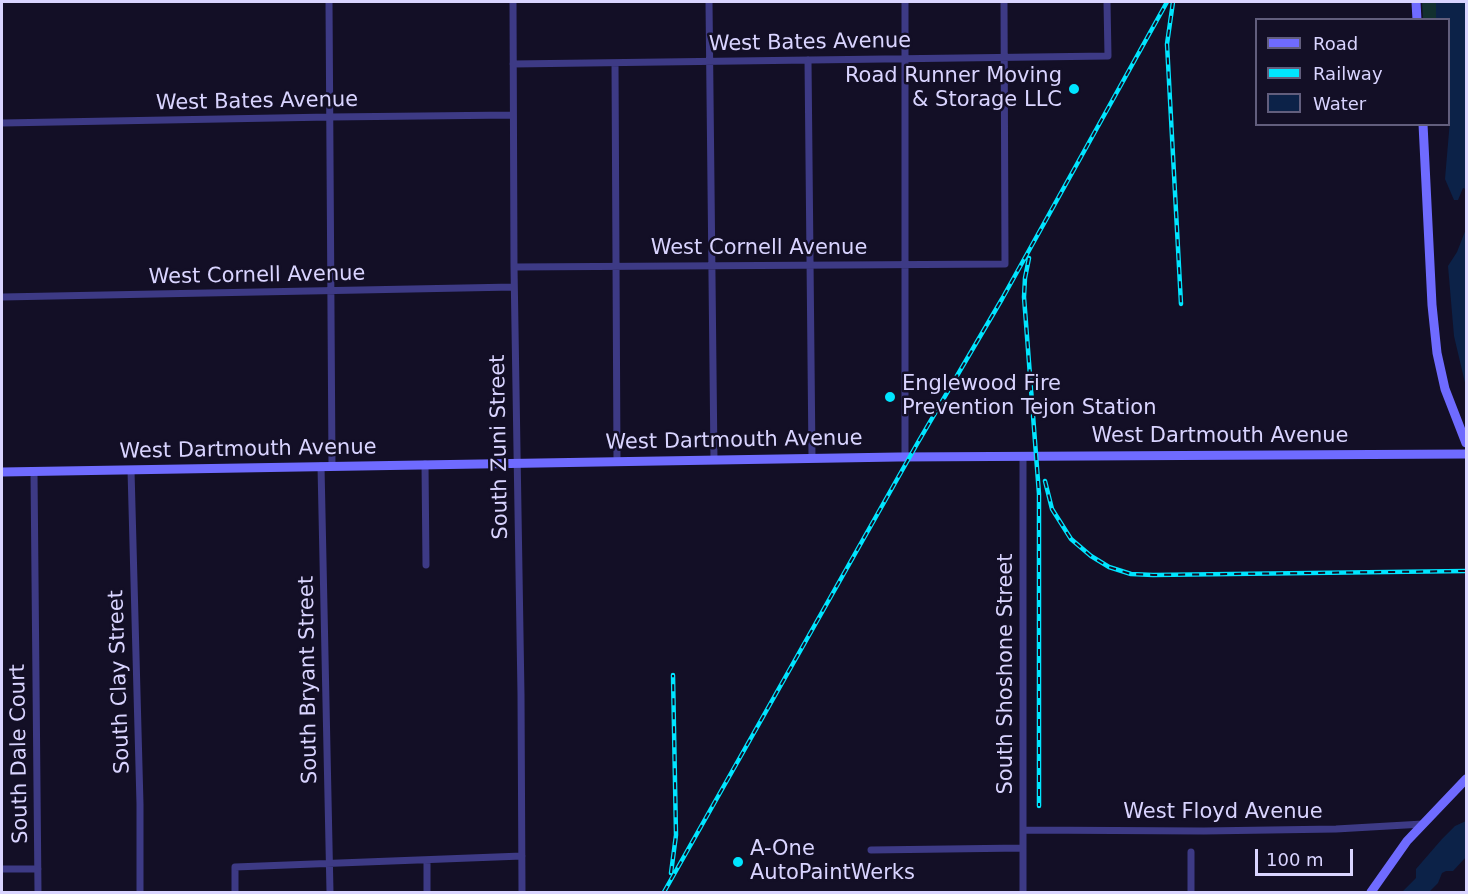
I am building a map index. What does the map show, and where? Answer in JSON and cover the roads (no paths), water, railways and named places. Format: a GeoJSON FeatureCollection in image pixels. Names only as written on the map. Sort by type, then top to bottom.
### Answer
{"type":"FeatureCollection","features":[{"type":"Feature","properties":{"kind":"main road"},"geometry":{"type":"LineString","coordinates":[[1416,2],[1417,18]]}},
{"type":"Feature","properties":{"kind":"main road"},"geometry":{"type":"LineString","coordinates":[[1423,126],[1435,340],[1445,389],[1467,443]]}},
{"type":"Feature","properties":{"kind":"main road","name":"West Dartmouth Avenue"},"geometry":{"type":"LineString","coordinates":[[2,472],[812,458],[1467,454]]}},
{"type":"Feature","properties":{"kind":"main road"},"geometry":{"type":"LineString","coordinates":[[1371,892],[1407,841],[1467,779]]}},
{"type":"Feature","properties":{"kind":"street"},"geometry":{"type":"LineString","coordinates":[[329,2],[332,466]]}},
{"type":"Feature","properties":{"kind":"street","name":"South Zuni Street"},"geometry":{"type":"LineString","coordinates":[[513,2],[514,287],[522,892]]}},
{"type":"Feature","properties":{"kind":"street"},"geometry":{"type":"LineString","coordinates":[[709,2],[714,460]]}},
{"type":"Feature","properties":{"kind":"street"},"geometry":{"type":"LineString","coordinates":[[905,2],[905,457]]}},
{"type":"Feature","properties":{"kind":"street"},"geometry":{"type":"LineString","coordinates":[[1004,2],[1004,57]]}},
{"type":"Feature","properties":{"kind":"street","name":"West Bates Avenue"},"geometry":{"type":"LineString","coordinates":[[513,64],[1108,56],[1107,2]]}},
{"type":"Feature","properties":{"kind":"street","name":"West Cornell Avenue"},"geometry":{"type":"LineString","coordinates":[[514,267],[1005,264],[1004,57]]}},
{"type":"Feature","properties":{"kind":"street"},"geometry":{"type":"LineString","coordinates":[[808,60],[812,458]]}},
{"type":"Feature","properties":{"kind":"street"},"geometry":{"type":"LineString","coordinates":[[615,63],[617,461]]}},
{"type":"Feature","properties":{"kind":"street","name":"West Bates Avenue"},"geometry":{"type":"LineString","coordinates":[[2,123],[513,115]]}},
{"type":"Feature","properties":{"kind":"street","name":"West Cornell Avenue"},"geometry":{"type":"LineString","coordinates":[[2,297],[514,287]]}},
{"type":"Feature","properties":{"kind":"street","name":"South Shoshone Street"},"geometry":{"type":"LineString","coordinates":[[1023,456],[1023,892]]}},
{"type":"Feature","properties":{"kind":"street"},"geometry":{"type":"LineString","coordinates":[[425,464],[426,565]]}},
{"type":"Feature","properties":{"kind":"street","name":"South Bryant Street"},"geometry":{"type":"LineString","coordinates":[[321,466],[330,892]]}},
{"type":"Feature","properties":{"kind":"street","name":"South Clay Street"},"geometry":{"type":"LineString","coordinates":[[130,470],[140,804],[140,892]]}},
{"type":"Feature","properties":{"kind":"street","name":"South Dale Court"},"geometry":{"type":"LineString","coordinates":[[34,472],[38,892]]}},
{"type":"Feature","properties":{"kind":"street","name":"West Floyd Avenue"},"geometry":{"type":"LineString","coordinates":[[1023,830],[1224,831],[1336,829],[1423,824]]}},
{"type":"Feature","properties":{"kind":"street"},"geometry":{"type":"LineString","coordinates":[[871,850],[1023,848]]}},
{"type":"Feature","properties":{"kind":"street"},"geometry":{"type":"LineString","coordinates":[[1191,852],[1191,892]]}},
{"type":"Feature","properties":{"kind":"street"},"geometry":{"type":"LineString","coordinates":[[236,892],[235,867],[522,856]]}},
{"type":"Feature","properties":{"kind":"street"},"geometry":{"type":"LineString","coordinates":[[427,861],[428,892]]}},
{"type":"Feature","properties":{"kind":"street"},"geometry":{"type":"LineString","coordinates":[[2,869],[38,869]]}},
{"type":"Feature","properties":{"kind":"water"},"geometry":{"type":"Polygon","coordinates":[[[1436,2],[1466,2],[1466,189],[1463,188],[1458,200],[1454,200],[1445,179],[1450,126],[1450,18],[1436,18],[1436,2]]]}},
{"type":"Feature","properties":{"kind":"water"},"geometry":{"type":"Polygon","coordinates":[[[1466,229],[1466,387],[1454,336],[1448,266],[1457,252],[1466,229]]]}},
{"type":"Feature","properties":{"kind":"water"},"geometry":{"type":"Polygon","coordinates":[[[1466,821],[1466,857],[1453,871],[1442,873],[1438,883],[1429,892],[1402,892],[1416,878],[1416,869],[1442,839],[1455,826],[1466,821]]]}},
{"type":"Feature","properties":{"kind":"railway"},"geometry":{"type":"LineString","coordinates":[[664,892],[917,444],[1002,299],[1167,2]]}},
{"type":"Feature","properties":{"kind":"railway"},"geometry":{"type":"LineString","coordinates":[[1173,2],[1167,44],[1181,304]]}},
{"type":"Feature","properties":{"kind":"railway"},"geometry":{"type":"LineString","coordinates":[[1029,258],[1024,297],[1039,494],[1039,806]]}},
{"type":"Feature","properties":{"kind":"railway"},"geometry":{"type":"LineString","coordinates":[[1045,481],[1052,509],[1071,539],[1091,556],[1109,567],[1131,574],[1466,571]]}},
{"type":"Feature","properties":{"kind":"railway"},"geometry":{"type":"LineString","coordinates":[[671,873],[676,835],[673,675]]}},
{"type":"Feature","properties":{"kind":"place","name":"Road Runner Moving & Storage LLC"},"geometry":{"type":"Point","coordinates":[1074,89]}},
{"type":"Feature","properties":{"kind":"place","name":"Englewood Fire Prevention Tejon Station"},"geometry":{"type":"Point","coordinates":[890,397]}},
{"type":"Feature","properties":{"kind":"place","name":"A-One AutoPaintWerks"},"geometry":{"type":"Point","coordinates":[738,862]}}]}
